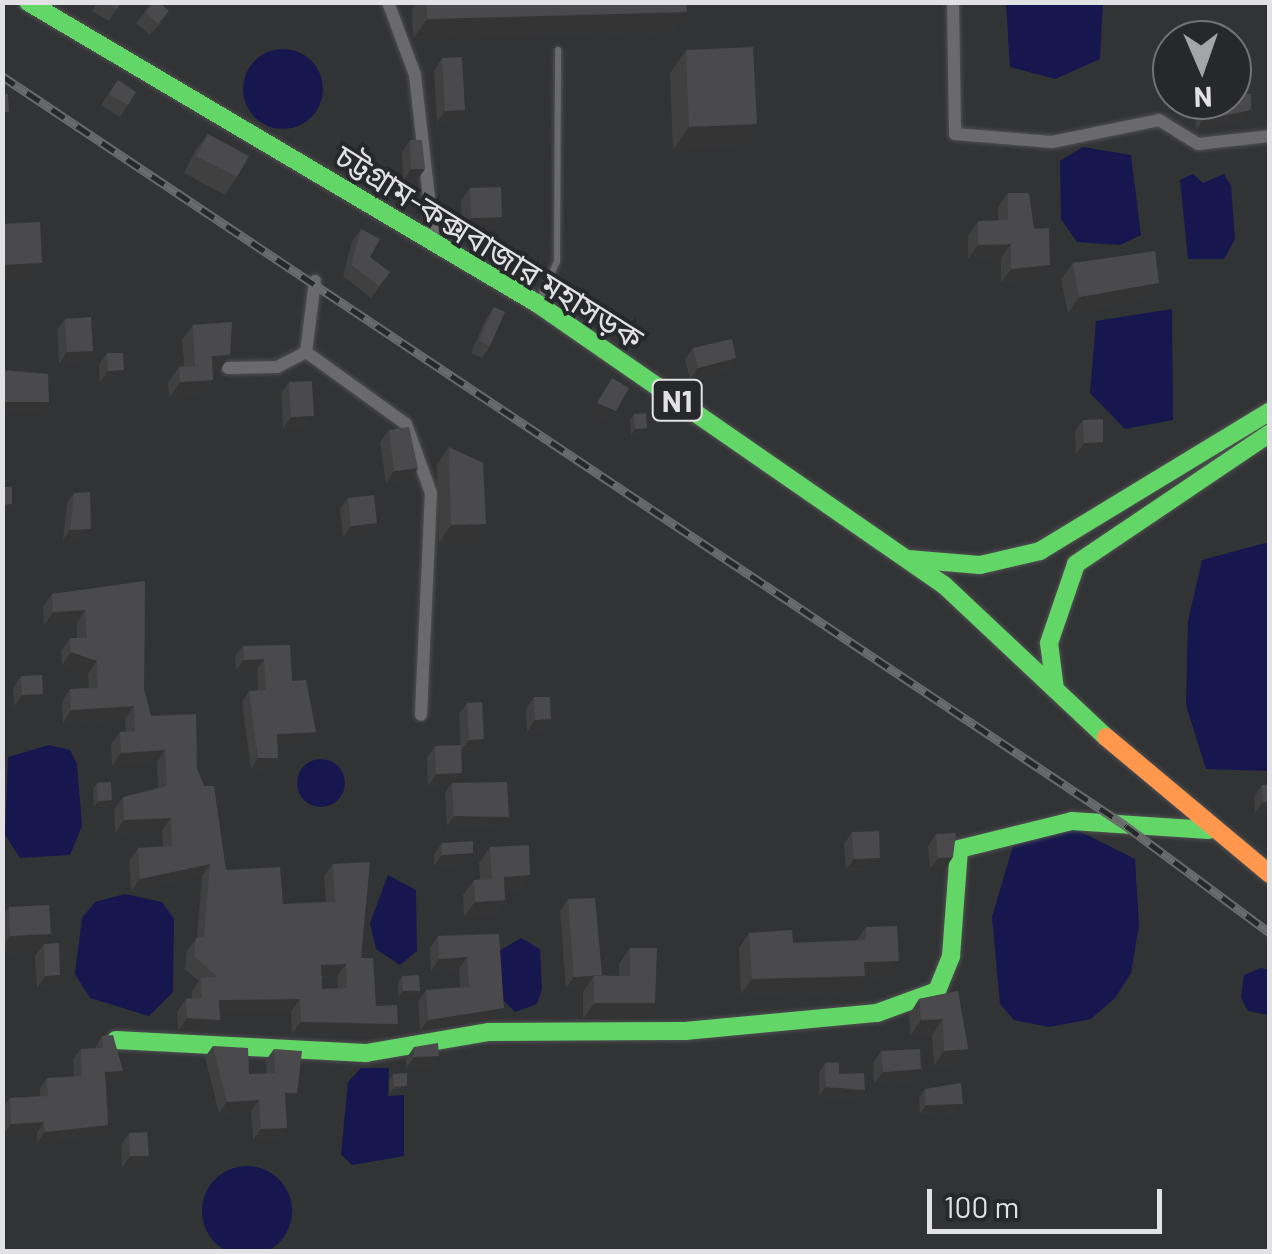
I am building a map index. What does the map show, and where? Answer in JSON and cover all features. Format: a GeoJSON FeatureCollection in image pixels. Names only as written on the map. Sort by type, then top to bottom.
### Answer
{"type":"FeatureCollection","features":[{"type":"Feature","properties":{"kind":"main road","name":"চট্টগ্রাম-কক্সবাজার মহাসড়ক"},"geometry":{"type":"LineString","coordinates":[[28,2],[538,304],[908,559],[1208,830],[1270,874]]}},
{"type":"Feature","properties":{"kind":"main road"},"geometry":{"type":"LineString","coordinates":[[908,559],[980,565],[1040,552],[1270,411]]}},
{"type":"Feature","properties":{"kind":"main road"},"geometry":{"type":"LineString","coordinates":[[1055,689],[1049,642],[1076,564],[1270,434]]}},
{"type":"Feature","properties":{"kind":"main road"},"geometry":{"type":"LineString","coordinates":[[116,1040],[366,1053],[489,1032],[686,1031],[877,1013],[938,991],[951,956],[959,849],[1072,821],[1208,830]]}},
{"type":"Feature","properties":{"kind":"street"},"geometry":{"type":"LineString","coordinates":[[388,2],[415,75],[434,242]]}},
{"type":"Feature","properties":{"kind":"street"},"geometry":{"type":"LineString","coordinates":[[953,2],[955,134],[1052,142],[1159,120],[1198,144],[1270,136]]}},
{"type":"Feature","properties":{"kind":"street"},"geometry":{"type":"LineString","coordinates":[[306,352],[315,281]]}},
{"type":"Feature","properties":{"kind":"street"},"geometry":{"type":"LineString","coordinates":[[228,368],[277,367],[306,352]]}},
{"type":"Feature","properties":{"kind":"street"},"geometry":{"type":"LineString","coordinates":[[306,352],[406,424],[431,493],[422,714]]}},
{"type":"Feature","properties":{"kind":"lane"},"geometry":{"type":"LineString","coordinates":[[538,304],[557,262],[558,50]]}},
{"type":"Feature","properties":{"kind":"shaded area"},"geometry":{"type":"Polygon","coordinates":[[[1006,3],[1103,3],[1100,59],[1055,79],[1010,67],[1006,3]]]}},
{"type":"Feature","properties":{"kind":"shaded area"},"geometry":{"type":"Polygon","coordinates":[[[283,49],[298,52],[311,61],[320,74],[320,104],[311,117],[298,126],[283,129],[268,126],[255,117],[246,104],[243,89],[246,74],[255,61],[268,52],[283,49]]]}},
{"type":"Feature","properties":{"kind":"shaded area"},"geometry":{"type":"Polygon","coordinates":[[[1083,147],[1131,155],[1141,235],[1120,245],[1077,242],[1061,219],[1060,161],[1083,147]]]}},
{"type":"Feature","properties":{"kind":"shaded area"},"geometry":{"type":"Polygon","coordinates":[[[1193,174],[1203,183],[1224,174],[1231,186],[1235,239],[1224,259],[1188,259],[1180,180],[1193,174]]]}},
{"type":"Feature","properties":{"kind":"shaded area"},"geometry":{"type":"Polygon","coordinates":[[[1172,309],[1173,420],[1125,429],[1090,393],[1096,321],[1172,309]]]}},
{"type":"Feature","properties":{"kind":"shaded area"},"geometry":{"type":"Polygon","coordinates":[[[1269,542],[1269,771],[1206,769],[1186,705],[1188,621],[1202,560],[1269,542]]]}},
{"type":"Feature","properties":{"kind":"shaded area"},"geometry":{"type":"Polygon","coordinates":[[[49,745],[70,750],[77,764],[82,826],[70,855],[20,858],[5,835],[8,757],[49,745]]]}},
{"type":"Feature","properties":{"kind":"shaded area"},"geometry":{"type":"Polygon","coordinates":[[[321,759],[338,766],[345,783],[338,800],[321,807],[304,800],[297,783],[304,766],[321,759]]]}},
{"type":"Feature","properties":{"kind":"shaded area"},"geometry":{"type":"Polygon","coordinates":[[[1067,825],[1135,859],[1139,925],[1131,973],[1115,998],[1091,1019],[1049,1027],[1014,1020],[1000,1004],[992,917],[1013,846],[1067,825]]]}},
{"type":"Feature","properties":{"kind":"shaded area"},"geometry":{"type":"Polygon","coordinates":[[[388,875],[416,890],[417,951],[400,965],[376,949],[370,923],[388,875]]]}},
{"type":"Feature","properties":{"kind":"shaded area"},"geometry":{"type":"Polygon","coordinates":[[[125,894],[162,902],[174,919],[173,992],[149,1016],[90,998],[75,974],[82,918],[95,902],[125,894]]]}},
{"type":"Feature","properties":{"kind":"shaded area"},"geometry":{"type":"Polygon","coordinates":[[[521,938],[540,949],[542,989],[537,1004],[515,1012],[500,997],[496,953],[521,938]]]}},
{"type":"Feature","properties":{"kind":"shaded area"},"geometry":{"type":"Polygon","coordinates":[[[1261,968],[1269,970],[1269,1015],[1248,1011],[1241,998],[1244,975],[1261,968]]]}},
{"type":"Feature","properties":{"kind":"shaded area"},"geometry":{"type":"Polygon","coordinates":[[[361,1068],[389,1068],[388,1096],[404,1095],[404,1156],[352,1165],[341,1154],[348,1082],[361,1068]]]}},
{"type":"Feature","properties":{"kind":"shaded area"},"geometry":{"type":"Polygon","coordinates":[[[247,1166],[264,1169],[279,1179],[289,1194],[289,1228],[279,1243],[264,1253],[247,1256],[230,1253],[215,1243],[205,1228],[202,1211],[205,1194],[215,1179],[230,1169],[247,1166]]]}},
{"type":"Feature","properties":{"kind":"building"},"geometry":{"type":"Polygon","coordinates":[[[153,2],[169,11],[158,24],[145,12],[153,2]]]}},
{"type":"Feature","properties":{"kind":"building"},"geometry":{"type":"Polygon","coordinates":[[[427,2],[686,2],[687,12],[427,19],[427,2]]]}},
{"type":"Feature","properties":{"kind":"building"},"geometry":{"type":"Polygon","coordinates":[[[753,47],[757,124],[689,127],[686,50],[753,47]]]}},
{"type":"Feature","properties":{"kind":"building"},"geometry":{"type":"Polygon","coordinates":[[[462,57],[465,110],[445,111],[442,58],[462,57]]]}},
{"type":"Feature","properties":{"kind":"building"},"geometry":{"type":"Polygon","coordinates":[[[118,80],[136,92],[128,105],[109,94],[118,80]]]}},
{"type":"Feature","properties":{"kind":"building"},"geometry":{"type":"Polygon","coordinates":[[[2,94],[8,94],[9,112],[2,112],[2,94]]]}},
{"type":"Feature","properties":{"kind":"building"},"geometry":{"type":"Polygon","coordinates":[[[208,134],[249,156],[237,177],[196,156],[208,134]]]}},
{"type":"Feature","properties":{"kind":"building"},"geometry":{"type":"Polygon","coordinates":[[[410,140],[422,140],[425,169],[411,169],[410,140]]]}},
{"type":"Feature","properties":{"kind":"building"},"geometry":{"type":"Polygon","coordinates":[[[501,187],[502,217],[471,218],[470,188],[501,187]]]}},
{"type":"Feature","properties":{"kind":"building"},"geometry":{"type":"Polygon","coordinates":[[[1008,193],[1029,193],[1034,229],[1049,228],[1050,265],[1011,269],[1011,244],[978,245],[978,221],[1008,220],[1008,193]]]}},
{"type":"Feature","properties":{"kind":"building"},"geometry":{"type":"Polygon","coordinates":[[[40,222],[42,263],[2,265],[2,224],[40,222]]]}},
{"type":"Feature","properties":{"kind":"building"},"geometry":{"type":"Polygon","coordinates":[[[361,229],[380,239],[370,257],[390,272],[379,286],[351,265],[361,229]]]}},
{"type":"Feature","properties":{"kind":"building"},"geometry":{"type":"Polygon","coordinates":[[[1155,251],[1159,283],[1079,297],[1073,263],[1155,251]]]}},
{"type":"Feature","properties":{"kind":"building"},"geometry":{"type":"Polygon","coordinates":[[[494,307],[505,312],[490,346],[479,341],[494,307]]]}},
{"type":"Feature","properties":{"kind":"building"},"geometry":{"type":"Polygon","coordinates":[[[91,317],[93,351],[67,352],[65,319],[91,317]]]}},
{"type":"Feature","properties":{"kind":"building"},"geometry":{"type":"Polygon","coordinates":[[[232,322],[230,355],[212,356],[213,380],[180,382],[179,367],[195,366],[193,325],[232,322]]]}},
{"type":"Feature","properties":{"kind":"building"},"geometry":{"type":"Polygon","coordinates":[[[732,339],[736,358],[698,368],[693,348],[732,339]]]}},
{"type":"Feature","properties":{"kind":"building"},"geometry":{"type":"Polygon","coordinates":[[[107,353],[123,353],[124,370],[108,371],[107,353]]]}},
{"type":"Feature","properties":{"kind":"building"},"geometry":{"type":"Polygon","coordinates":[[[2,370],[48,374],[49,402],[2,402],[2,370]]]}},
{"type":"Feature","properties":{"kind":"building"},"geometry":{"type":"Polygon","coordinates":[[[612,378],[629,388],[616,411],[597,403],[612,378]]]}},
{"type":"Feature","properties":{"kind":"building"},"geometry":{"type":"Polygon","coordinates":[[[312,381],[314,416],[291,417],[289,382],[312,381]]]}},
{"type":"Feature","properties":{"kind":"building"},"geometry":{"type":"Polygon","coordinates":[[[646,413],[647,428],[635,429],[634,414],[646,413]]]}},
{"type":"Feature","properties":{"kind":"building"},"geometry":{"type":"Polygon","coordinates":[[[1103,419],[1103,442],[1084,443],[1083,420],[1103,419]]]}},
{"type":"Feature","properties":{"kind":"building"},"geometry":{"type":"Polygon","coordinates":[[[409,427],[418,468],[394,471],[389,430],[409,427]]]}},
{"type":"Feature","properties":{"kind":"building"},"geometry":{"type":"Polygon","coordinates":[[[449,447],[483,463],[486,524],[451,525],[449,447]]]}},
{"type":"Feature","properties":{"kind":"building"},"geometry":{"type":"Polygon","coordinates":[[[2,487],[12,487],[12,504],[2,505],[2,487]]]}},
{"type":"Feature","properties":{"kind":"building"},"geometry":{"type":"Polygon","coordinates":[[[90,492],[91,529],[70,530],[74,493],[90,492]]]}},
{"type":"Feature","properties":{"kind":"building"},"geometry":{"type":"Polygon","coordinates":[[[374,495],[377,523],[351,526],[348,498],[374,495]]]}},
{"type":"Feature","properties":{"kind":"building"},"geometry":{"type":"Polygon","coordinates":[[[145,581],[144,689],[151,716],[196,714],[197,768],[204,786],[214,786],[226,870],[280,867],[283,904],[335,902],[333,864],[370,862],[361,958],[373,958],[376,1006],[397,1005],[398,1024],[301,1022],[300,999],[219,1000],[220,1020],[187,1018],[186,999],[202,998],[201,978],[218,977],[194,956],[196,938],[204,937],[210,864],[140,879],[138,848],[172,846],[171,818],[124,820],[123,797],[167,786],[165,750],[121,753],[120,732],[135,731],[134,706],[71,710],[70,689],[98,688],[97,661],[71,652],[70,638],[87,638],[85,610],[53,612],[52,594],[145,581]],[[346,964],[321,965],[322,989],[347,988],[346,964]]]}},
{"type":"Feature","properties":{"kind":"building"},"geometry":{"type":"Polygon","coordinates":[[[290,645],[292,681],[306,680],[316,732],[277,734],[278,758],[258,758],[249,691],[266,690],[264,659],[244,660],[243,646],[290,645]]]}},
{"type":"Feature","properties":{"kind":"building"},"geometry":{"type":"Polygon","coordinates":[[[42,675],[43,694],[22,695],[21,676],[42,675]]]}},
{"type":"Feature","properties":{"kind":"building"},"geometry":{"type":"Polygon","coordinates":[[[534,697],[550,697],[551,719],[535,720],[534,697]]]}},
{"type":"Feature","properties":{"kind":"building"},"geometry":{"type":"Polygon","coordinates":[[[482,702],[484,739],[469,740],[467,703],[482,702]]]}},
{"type":"Feature","properties":{"kind":"building"},"geometry":{"type":"Polygon","coordinates":[[[461,745],[462,773],[436,774],[435,746],[461,745]]]}},
{"type":"Feature","properties":{"kind":"building"},"geometry":{"type":"Polygon","coordinates":[[[111,782],[112,800],[98,801],[97,783],[111,782]]]}},
{"type":"Feature","properties":{"kind":"building"},"geometry":{"type":"Polygon","coordinates":[[[507,782],[509,817],[454,816],[452,783],[507,782]]]}},
{"type":"Feature","properties":{"kind":"building"},"geometry":{"type":"Polygon","coordinates":[[[1262,785],[1270,785],[1270,801],[1263,802],[1262,785]]]}},
{"type":"Feature","properties":{"kind":"building"},"geometry":{"type":"Polygon","coordinates":[[[879,831],[880,858],[854,859],[852,832],[879,831]]]}},
{"type":"Feature","properties":{"kind":"building"},"geometry":{"type":"Polygon","coordinates":[[[956,833],[953,857],[938,858],[936,834],[956,833]]]}},
{"type":"Feature","properties":{"kind":"building"},"geometry":{"type":"Polygon","coordinates":[[[473,841],[473,853],[442,855],[442,843],[473,841]]]}},
{"type":"Feature","properties":{"kind":"building"},"geometry":{"type":"Polygon","coordinates":[[[529,845],[530,875],[504,877],[505,900],[475,902],[474,880],[492,879],[490,847],[529,845]]]}},
{"type":"Feature","properties":{"kind":"building"},"geometry":{"type":"Polygon","coordinates":[[[595,898],[602,975],[574,977],[568,899],[595,898]]]}},
{"type":"Feature","properties":{"kind":"building"},"geometry":{"type":"Polygon","coordinates":[[[49,905],[51,934],[10,936],[9,907],[49,905]]]}},
{"type":"Feature","properties":{"kind":"building"},"geometry":{"type":"Polygon","coordinates":[[[897,926],[899,961],[864,962],[865,976],[752,979],[749,933],[792,930],[793,943],[866,940],[866,927],[897,926]]]}},
{"type":"Feature","properties":{"kind":"building"},"geometry":{"type":"Polygon","coordinates":[[[499,934],[504,1008],[428,1020],[426,990],[469,987],[467,957],[439,959],[438,936],[499,934]]]}},
{"type":"Feature","properties":{"kind":"building"},"geometry":{"type":"Polygon","coordinates":[[[59,943],[60,975],[45,976],[44,944],[59,943]]]}},
{"type":"Feature","properties":{"kind":"building"},"geometry":{"type":"Polygon","coordinates":[[[630,948],[657,948],[655,1003],[594,1003],[594,976],[630,976],[630,948]]]}},
{"type":"Feature","properties":{"kind":"building"},"geometry":{"type":"Polygon","coordinates":[[[419,975],[420,991],[403,991],[402,976],[419,975]]]}},
{"type":"Feature","properties":{"kind":"building"},"geometry":{"type":"Polygon","coordinates":[[[958,991],[968,1049],[944,1051],[943,1019],[921,1020],[919,999],[958,991]]]}},
{"type":"Feature","properties":{"kind":"building"},"geometry":{"type":"Polygon","coordinates":[[[113,1035],[123,1071],[105,1072],[108,1125],[45,1132],[44,1122],[11,1124],[10,1098],[48,1096],[47,1078],[82,1076],[81,1049],[103,1048],[102,1036],[113,1035]]]}},
{"type":"Feature","properties":{"kind":"building"},"geometry":{"type":"Polygon","coordinates":[[[438,1043],[439,1056],[414,1057],[414,1047],[438,1043]]]}},
{"type":"Feature","properties":{"kind":"building"},"geometry":{"type":"Polygon","coordinates":[[[213,1046],[248,1048],[249,1074],[275,1073],[274,1049],[302,1051],[297,1093],[285,1093],[287,1128],[261,1129],[259,1100],[227,1102],[213,1046]]]}},
{"type":"Feature","properties":{"kind":"building"},"geometry":{"type":"Polygon","coordinates":[[[920,1049],[921,1069],[883,1072],[881,1051],[920,1049]]]}},
{"type":"Feature","properties":{"kind":"building"},"geometry":{"type":"Polygon","coordinates":[[[825,1063],[839,1063],[839,1074],[864,1073],[865,1090],[826,1087],[825,1063]]]}},
{"type":"Feature","properties":{"kind":"building"},"geometry":{"type":"Polygon","coordinates":[[[407,1073],[407,1086],[394,1087],[393,1074],[407,1073]]]}},
{"type":"Feature","properties":{"kind":"building"},"geometry":{"type":"Polygon","coordinates":[[[961,1083],[963,1104],[926,1105],[925,1089],[961,1083]]]}},
{"type":"Feature","properties":{"kind":"building"},"geometry":{"type":"Polygon","coordinates":[[[147,1132],[149,1156],[130,1156],[129,1133],[147,1132]]]}},
{"type":"Feature","properties":{"kind":"railway"},"geometry":{"type":"LineString","coordinates":[[2,76],[1126,826],[1270,933]]}},
{"type":"Feature","properties":{"kind":"traffic: fast"},"geometry":{"type":"LineString","coordinates":[[28,2],[538,304],[944,585],[1106,737]]}},
{"type":"Feature","properties":{"kind":"traffic: fast"},"geometry":{"type":"LineString","coordinates":[[908,559],[980,565],[1040,551],[1270,411]]}},
{"type":"Feature","properties":{"kind":"traffic: fast"},"geometry":{"type":"LineString","coordinates":[[1055,689],[1049,643],[1076,564],[1270,433]]}},
{"type":"Feature","properties":{"kind":"traffic: fast"},"geometry":{"type":"LineString","coordinates":[[116,1040],[366,1053],[489,1032],[685,1031],[877,1013],[937,991],[951,956],[959,849],[1072,821],[1209,830]]}},
{"type":"Feature","properties":{"kind":"traffic: slow"},"geometry":{"type":"LineString","coordinates":[[1106,737],[1270,874]]}}]}
